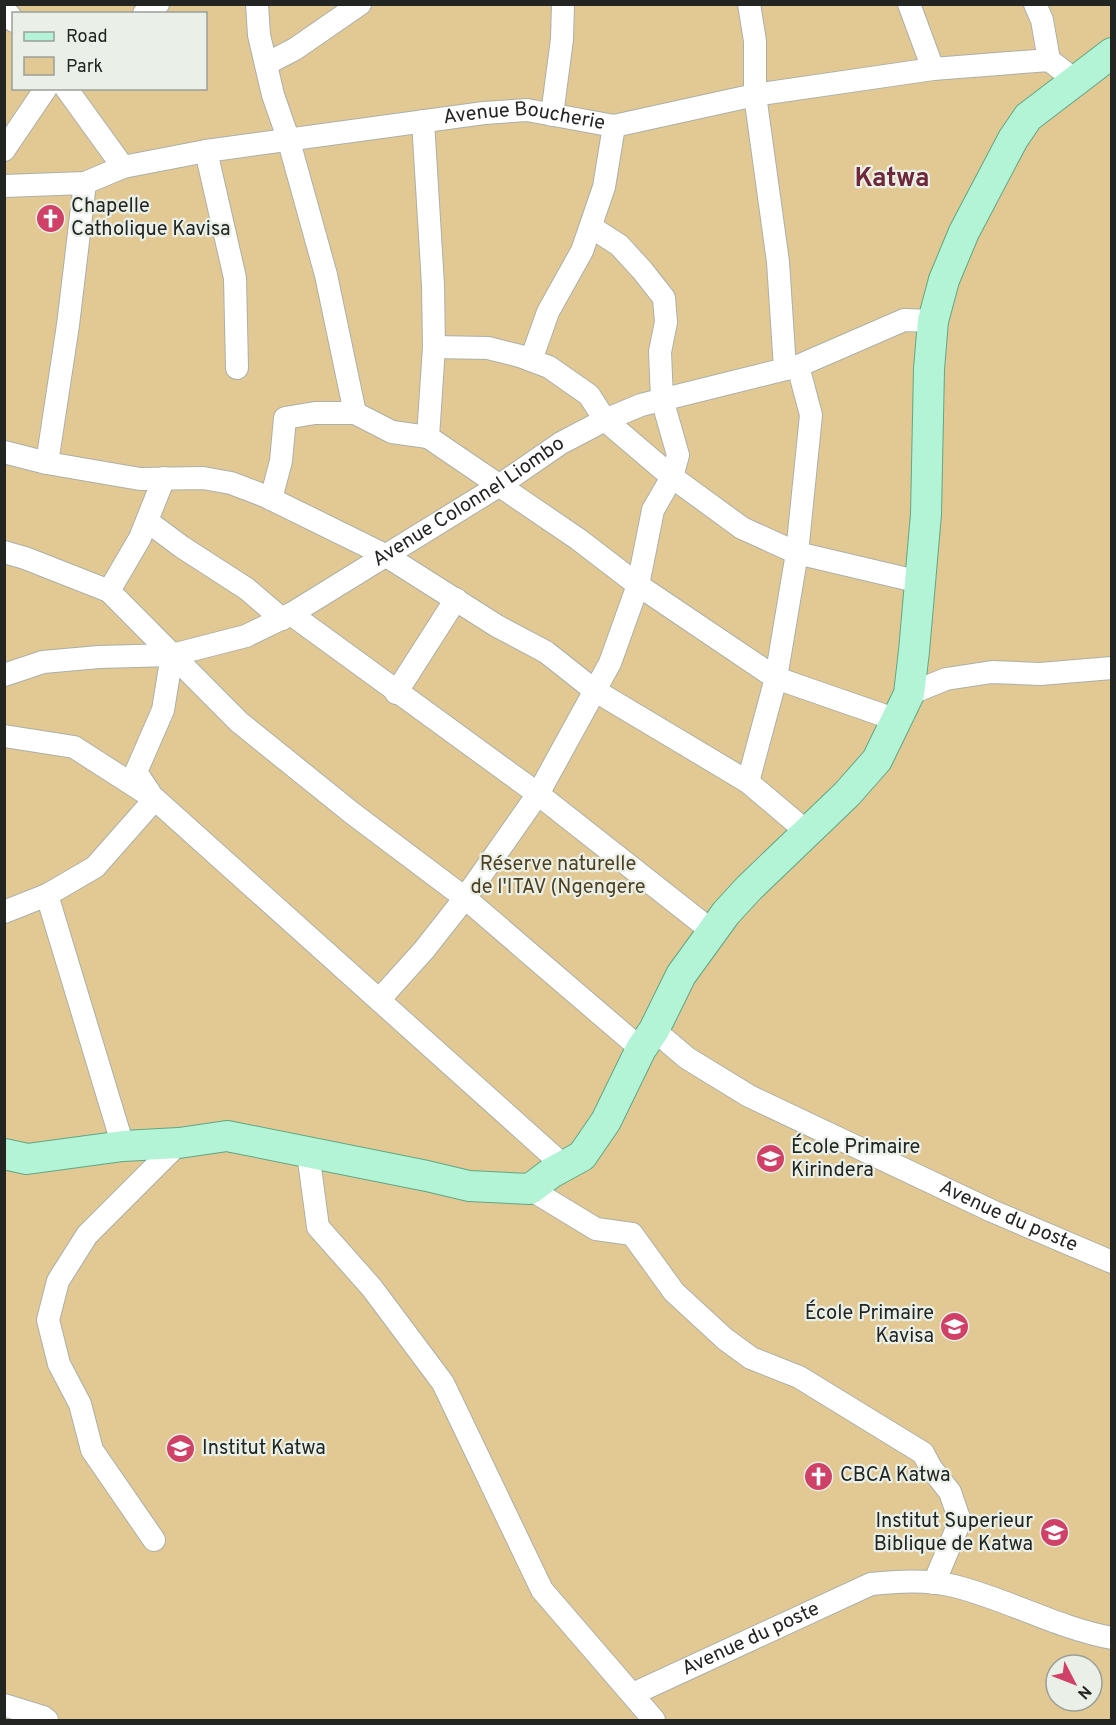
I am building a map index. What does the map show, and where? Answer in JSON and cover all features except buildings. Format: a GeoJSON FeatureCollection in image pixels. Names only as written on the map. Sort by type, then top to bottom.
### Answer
{"type":"FeatureCollection","features":[{"type":"Feature","properties":{"kind":"main road"},"geometry":{"type":"LineString","coordinates":[[4,1154],[27,1159],[123,1146],[179,1143],[227,1136],[470,1186],[530,1189],[551,1173],[582,1156],[606,1120],[681,975],[712,931],[749,888],[847,794],[878,760],[903,707],[914,651],[926,514],[929,369],[933,321],[944,280],[956,251],[1013,139],[1028,117],[1112,53]]}},
{"type":"Feature","properties":{"kind":"street"},"geometry":{"type":"LineString","coordinates":[[257,4],[259,35],[273,95],[288,138],[326,275],[355,413]]}},
{"type":"Feature","properties":{"kind":"street"},"geometry":{"type":"LineString","coordinates":[[266,64],[295,49],[360,4]]}},
{"type":"Feature","properties":{"kind":"street"},"geometry":{"type":"LineString","coordinates":[[552,115],[562,39],[563,4]]}},
{"type":"Feature","properties":{"kind":"street"},"geometry":{"type":"LineString","coordinates":[[748,782],[776,678],[797,553],[811,415],[791,367],[755,95],[755,41],[749,4]]}},
{"type":"Feature","properties":{"kind":"street"},"geometry":{"type":"LineString","coordinates":[[909,4],[933,69]]}},
{"type":"Feature","properties":{"kind":"street"},"geometry":{"type":"LineString","coordinates":[[1035,4],[1042,20],[1049,60],[1075,80]]}},
{"type":"Feature","properties":{"kind":"street","name":"Avenue Boucherie"},"geometry":{"type":"LineString","coordinates":[[4,186],[85,183],[123,167],[207,151],[423,121],[527,110],[614,126],[755,95],[933,69],[1049,60]]}},
{"type":"Feature","properties":{"kind":"street"},"geometry":{"type":"LineString","coordinates":[[4,150],[45,90]]}},
{"type":"Feature","properties":{"kind":"street"},"geometry":{"type":"LineString","coordinates":[[67,90],[123,167]]}},
{"type":"Feature","properties":{"kind":"street"},"geometry":{"type":"LineString","coordinates":[[423,121],[433,285],[434,347],[428,437]]}},
{"type":"Feature","properties":{"kind":"street"},"geometry":{"type":"LineString","coordinates":[[531,360],[548,312],[582,251],[591,227],[604,187],[614,126]]}},
{"type":"Feature","properties":{"kind":"street"},"geometry":{"type":"LineString","coordinates":[[207,151],[235,278],[237,368]]}},
{"type":"Feature","properties":{"kind":"street"},"geometry":{"type":"LineString","coordinates":[[47,463],[62,369],[85,183]]}},
{"type":"Feature","properties":{"kind":"street"},"geometry":{"type":"LineString","coordinates":[[379,1000],[424,950],[465,898],[538,794],[610,663],[638,585],[653,510],[672,477],[678,455],[662,399],[660,352],[666,322],[664,298],[619,245],[591,227]]}},
{"type":"Feature","properties":{"kind":"street","name":"Avenue Colonnel Liombo"},"geometry":{"type":"LineString","coordinates":[[4,675],[43,662],[99,657],[172,655],[246,636],[286,617],[500,485],[561,443],[604,420],[662,399],[791,367],[904,320],[933,321]]}},
{"type":"Feature","properties":{"kind":"street"},"geometry":{"type":"LineString","coordinates":[[434,347],[488,348],[531,360],[549,368],[589,395],[604,420],[672,477],[742,528],[797,553],[920,582]]}},
{"type":"Feature","properties":{"kind":"street"},"geometry":{"type":"LineString","coordinates":[[271,499],[281,461],[285,418],[315,413],[355,413],[392,432],[428,437],[578,539],[638,585],[776,678],[903,707],[946,679],[992,672],[1040,674],[1112,668]]}},
{"type":"Feature","properties":{"kind":"street"},"geometry":{"type":"LineString","coordinates":[[4,452],[47,463],[140,479],[203,478],[231,483],[271,499],[385,555],[546,652],[594,690],[748,782],[807,832]]}},
{"type":"Feature","properties":{"kind":"street"},"geometry":{"type":"LineString","coordinates":[[4,552],[109,591],[141,538],[164,478]]}},
{"type":"Feature","properties":{"kind":"street"},"geometry":{"type":"LineString","coordinates":[[147,521],[538,794],[712,931]]}},
{"type":"Feature","properties":{"kind":"street","name":"Avenue du poste"},"geometry":{"type":"LineString","coordinates":[[109,591],[238,722],[352,813],[648,1040],[687,1058],[749,1096],[992,1211],[1112,1262]]}},
{"type":"Feature","properties":{"kind":"street"},"geometry":{"type":"LineString","coordinates":[[396,693],[456,599]]}},
{"type":"Feature","properties":{"kind":"street"},"geometry":{"type":"LineString","coordinates":[[155,799],[136,772],[163,710],[172,655]]}},
{"type":"Feature","properties":{"kind":"street"},"geometry":{"type":"LineString","coordinates":[[4,736],[74,747],[155,799],[564,1166]]}},
{"type":"Feature","properties":{"kind":"street"},"geometry":{"type":"LineString","coordinates":[[4,912],[47,895],[95,867],[155,799]]}},
{"type":"Feature","properties":{"kind":"street"},"geometry":{"type":"LineString","coordinates":[[47,895],[123,1146]]}},
{"type":"Feature","properties":{"kind":"street"},"geometry":{"type":"LineString","coordinates":[[154,1540],[92,1450],[80,1404],[59,1364],[48,1320],[58,1281],[87,1234],[179,1143]]}},
{"type":"Feature","properties":{"kind":"street"},"geometry":{"type":"LineString","coordinates":[[308,1153],[318,1227],[372,1288],[443,1383],[542,1590],[654,1720]]}},
{"type":"Feature","properties":{"kind":"street"},"geometry":{"type":"LineString","coordinates":[[530,1189],[596,1229],[632,1234],[674,1292],[725,1339],[751,1358],[799,1377],[923,1453],[931,1468],[950,1492],[960,1521],[934,1583]]}},
{"type":"Feature","properties":{"kind":"street","name":"Avenue du poste"},"geometry":{"type":"LineString","coordinates":[[633,1694],[871,1584],[894,1582],[953,1585],[1034,1615],[1112,1638]]}},
{"type":"Feature","properties":{"kind":"street"},"geometry":{"type":"LineString","coordinates":[[4,1705],[47,1720]]}},
{"type":"Feature","properties":{"kind":"green space","name":"Réserve naturelle de l'ITAV (Ngengere"},"geometry":{"type":"Polygon","coordinates":[[[5,5],[1111,5],[1111,1720],[5,1720],[5,5]]]}},
{"type":"Feature","properties":{"kind":"place","name":"Chapelle Catholique Kavisa"},"geometry":{"type":"Point","coordinates":[50,218]}},
{"type":"Feature","properties":{"kind":"place","name":"École Primaire Kirindera"},"geometry":{"type":"Point","coordinates":[770,1159]}},
{"type":"Feature","properties":{"kind":"place","name":"École Primaire Kavisa"},"geometry":{"type":"Point","coordinates":[955,1326]}},
{"type":"Feature","properties":{"kind":"place","name":"Institut Katwa"},"geometry":{"type":"Point","coordinates":[181,1449]}},
{"type":"Feature","properties":{"kind":"place","name":"CBCA Katwa"},"geometry":{"type":"Point","coordinates":[819,1476]}},
{"type":"Feature","properties":{"kind":"place","name":"Institut Superieur Biblique de Katwa"},"geometry":{"type":"Point","coordinates":[1054,1533]}},
{"type":"Feature","properties":{"kind":"district","name":"Katwa"},"geometry":{"type":"Point","coordinates":[892,179]}}]}
